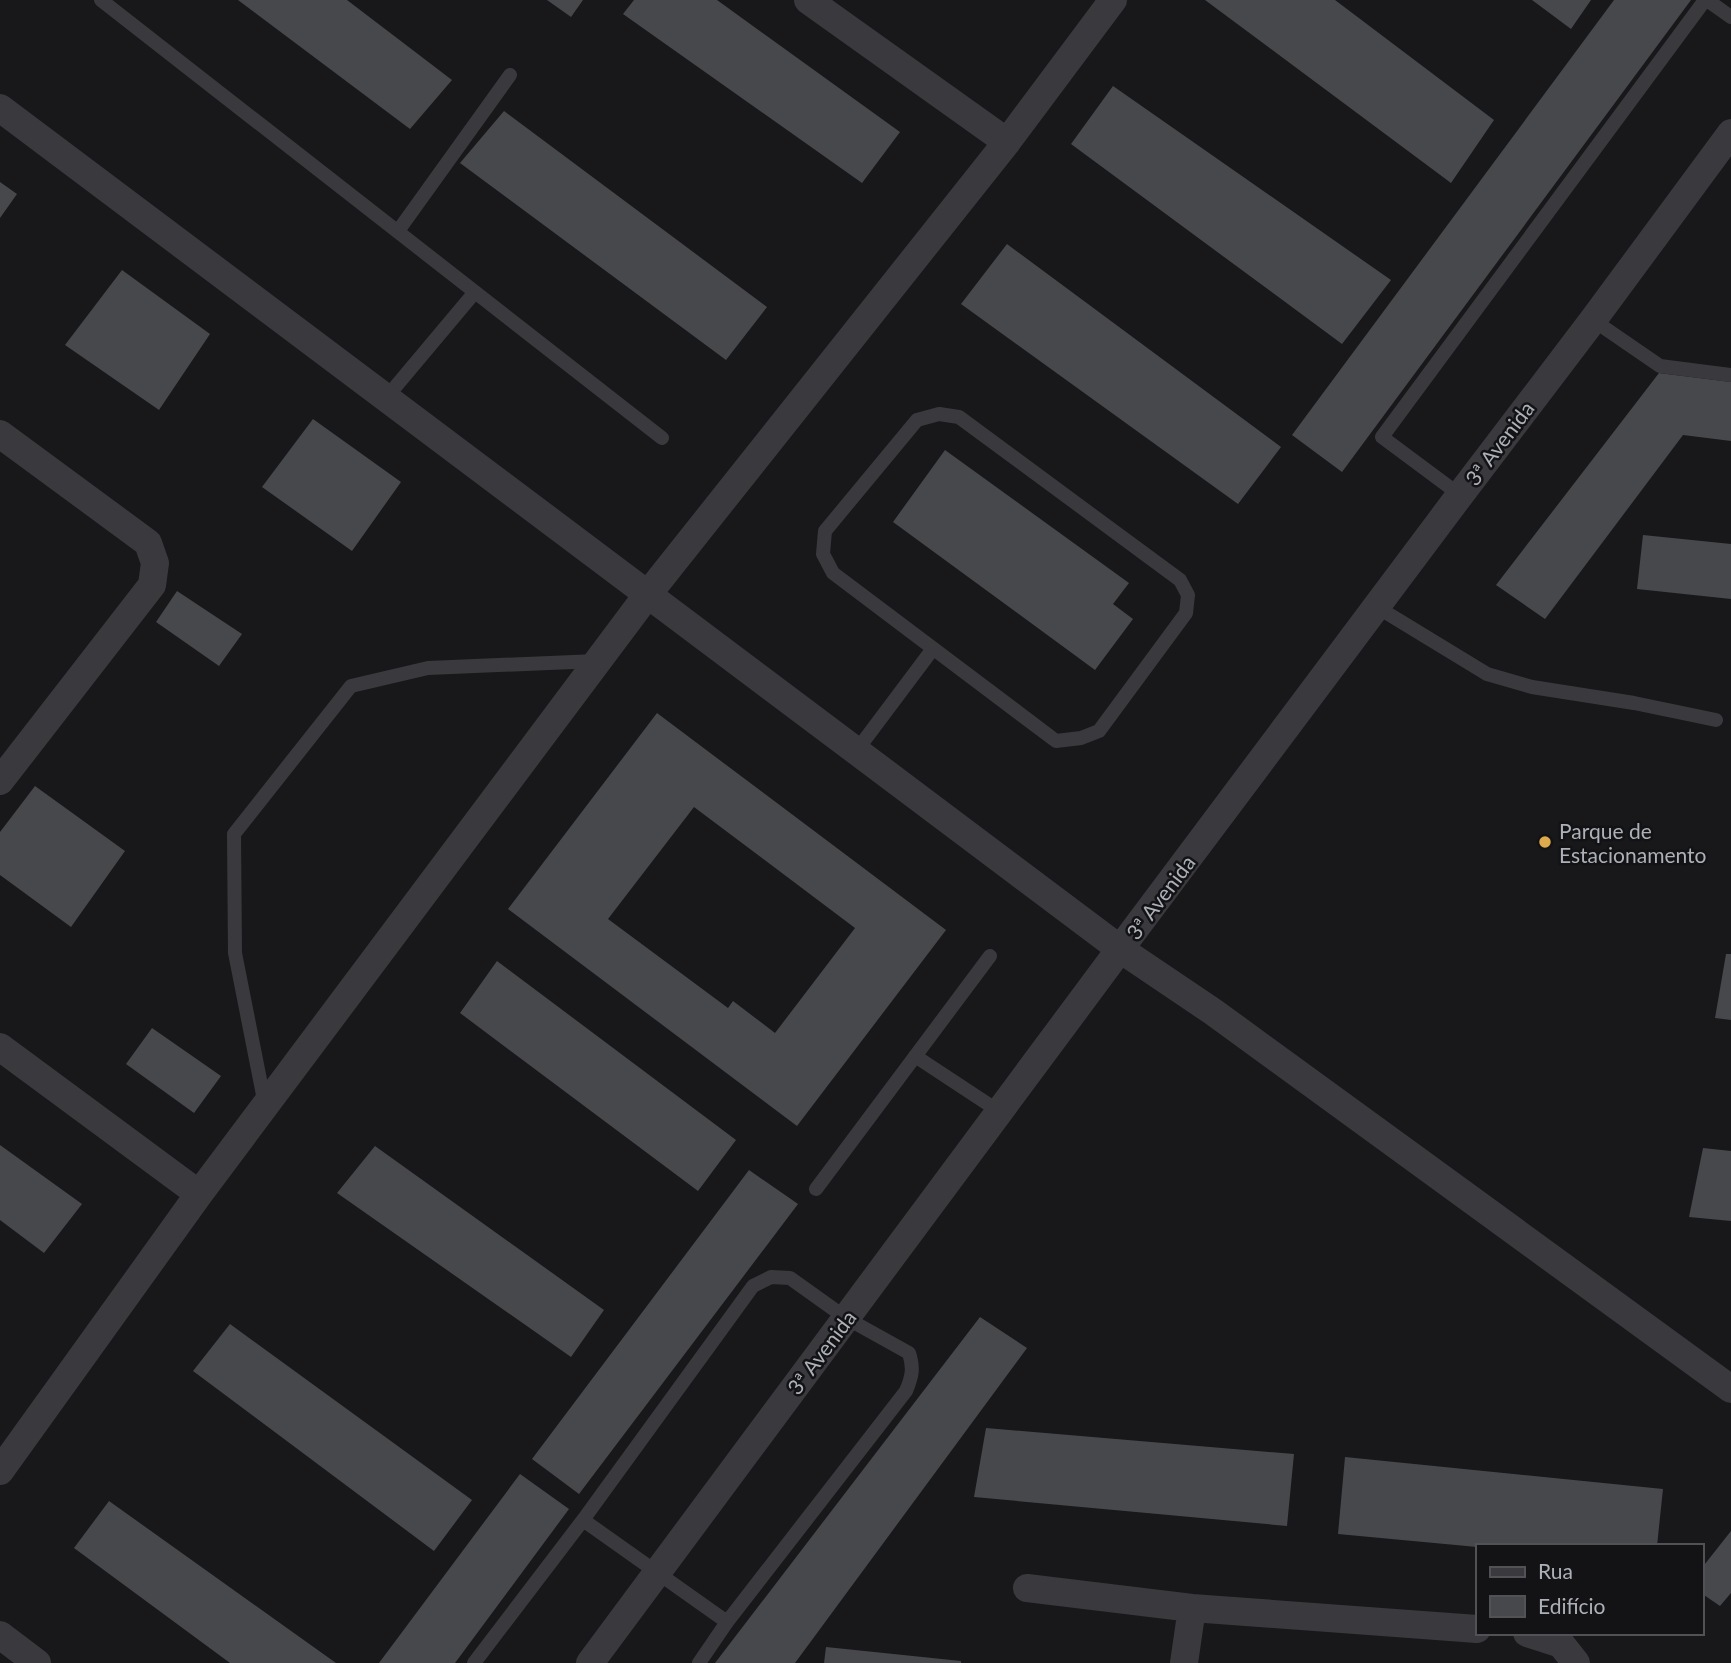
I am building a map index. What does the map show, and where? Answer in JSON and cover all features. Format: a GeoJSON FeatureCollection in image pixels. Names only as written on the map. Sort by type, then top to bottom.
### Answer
{"type":"FeatureCollection","features":[{"type":"Feature","properties":{"kind":"street"},"geometry":{"type":"LineString","coordinates":[[808,0],[1007,142]]}},
{"type":"Feature","properties":{"kind":"street"},"geometry":{"type":"LineString","coordinates":[[0,1471],[199,1194],[648,594],[1007,142],[1113,0]]}},
{"type":"Feature","properties":{"kind":"street"},"geometry":{"type":"LineString","coordinates":[[0,108],[1120,949],[1212,1012],[1731,1389]]}},
{"type":"Feature","properties":{"kind":"street","name":"3ª Avenida"},"geometry":{"type":"LineString","coordinates":[[590,1663],[1731,133]]}},
{"type":"Feature","properties":{"kind":"street"},"geometry":{"type":"LineString","coordinates":[[0,434],[148,543],[155,563],[152,585],[0,780]]}},
{"type":"Feature","properties":{"kind":"street"},"geometry":{"type":"LineString","coordinates":[[0,1047],[199,1194]]}},
{"type":"Feature","properties":{"kind":"street"},"geometry":{"type":"LineString","coordinates":[[1027,1588],[1192,1608],[1476,1629]]}},
{"type":"Feature","properties":{"kind":"street"},"geometry":{"type":"LineString","coordinates":[[1184,1663],[1192,1608]]}},
{"type":"Feature","properties":{"kind":"street"},"geometry":{"type":"LineString","coordinates":[[0,1635],[37,1663]]}},
{"type":"Feature","properties":{"kind":"street"},"geometry":{"type":"LineString","coordinates":[[1533,1635],[1561,1644],[1576,1663]]}},
{"type":"Feature","properties":{"kind":"lane"},"geometry":{"type":"LineString","coordinates":[[101,0],[662,438]]}},
{"type":"Feature","properties":{"kind":"lane"},"geometry":{"type":"LineString","coordinates":[[1460,495],[1381,437],[1706,0],[1731,17]]}},
{"type":"Feature","properties":{"kind":"lane"},"geometry":{"type":"LineString","coordinates":[[398,231],[510,75]]}},
{"type":"Feature","properties":{"kind":"lane"},"geometry":{"type":"LineString","coordinates":[[386,398],[475,292]]}},
{"type":"Feature","properties":{"kind":"lane"},"geometry":{"type":"LineString","coordinates":[[1594,320],[1660,366],[1731,375]]}},
{"type":"Feature","properties":{"kind":"lane"},"geometry":{"type":"LineString","coordinates":[[939,414],[959,417],[1180,580],[1188,595],[1186,613],[1099,730],[1081,738],[1056,741],[932,650],[833,573],[823,554],[825,531],[917,420],[939,414]]}},
{"type":"Feature","properties":{"kind":"lane"},"geometry":{"type":"LineString","coordinates":[[1377,607],[1487,674],[1532,687],[1634,703],[1716,720]]}},
{"type":"Feature","properties":{"kind":"lane"},"geometry":{"type":"LineString","coordinates":[[857,750],[932,650]]}},
{"type":"Feature","properties":{"kind":"lane"},"geometry":{"type":"LineString","coordinates":[[265,1106],[236,953],[234,834],[351,686],[428,668],[597,662]]}},
{"type":"Feature","properties":{"kind":"lane"},"geometry":{"type":"LineString","coordinates":[[816,1189],[990,956]]}},
{"type":"Feature","properties":{"kind":"lane"},"geometry":{"type":"LineString","coordinates":[[915,1056],[1000,1112]]}},
{"type":"Feature","properties":{"kind":"lane"},"geometry":{"type":"LineString","coordinates":[[474,1663],[583,1520],[753,1286],[771,1277],[790,1278],[846,1318],[909,1353],[913,1376],[906,1391],[727,1622],[699,1663]]}},
{"type":"Feature","properties":{"kind":"lane"},"geometry":{"type":"LineString","coordinates":[[583,1520],[727,1622]]}},
{"type":"Feature","properties":{"kind":"building"},"geometry":{"type":"Polygon","coordinates":[[[238,0],[347,0],[452,80],[410,129],[238,0]]]}},
{"type":"Feature","properties":{"kind":"building"},"geometry":{"type":"Polygon","coordinates":[[[547,0],[583,0],[571,17],[547,0]]]}},
{"type":"Feature","properties":{"kind":"building"},"geometry":{"type":"Polygon","coordinates":[[[634,0],[717,0],[900,132],[862,183],[623,14],[634,0]]]}},
{"type":"Feature","properties":{"kind":"building"},"geometry":{"type":"Polygon","coordinates":[[[1205,0],[1335,0],[1494,120],[1451,183],[1205,0]]]}},
{"type":"Feature","properties":{"kind":"building"},"geometry":{"type":"Polygon","coordinates":[[[1532,0],[1591,0],[1571,29],[1532,0]]]}},
{"type":"Feature","properties":{"kind":"building"},"geometry":{"type":"Polygon","coordinates":[[[1614,0],[1691,0],[1342,472],[1292,435],[1614,0]]]}},
{"type":"Feature","properties":{"kind":"building"},"geometry":{"type":"Polygon","coordinates":[[[1113,86],[1391,280],[1342,344],[1071,144],[1113,86]]]}},
{"type":"Feature","properties":{"kind":"building"},"geometry":{"type":"Polygon","coordinates":[[[504,111],[767,307],[726,360],[460,163],[504,111]]]}},
{"type":"Feature","properties":{"kind":"building"},"geometry":{"type":"Polygon","coordinates":[[[0,182],[17,194],[0,218],[0,182]]]}},
{"type":"Feature","properties":{"kind":"building"},"geometry":{"type":"Polygon","coordinates":[[[1007,244],[1281,447],[1238,504],[961,304],[1007,244]]]}},
{"type":"Feature","properties":{"kind":"building"},"geometry":{"type":"Polygon","coordinates":[[[122,270],[210,334],[159,410],[65,345],[122,270]]]}},
{"type":"Feature","properties":{"kind":"building"},"geometry":{"type":"Polygon","coordinates":[[[1659,373],[1731,382],[1731,441],[1683,435],[1545,619],[1496,585],[1659,373]]]}},
{"type":"Feature","properties":{"kind":"building"},"geometry":{"type":"Polygon","coordinates":[[[313,419],[401,482],[352,551],[262,487],[313,419]]]}},
{"type":"Feature","properties":{"kind":"building"},"geometry":{"type":"Polygon","coordinates":[[[945,450],[1129,583],[1113,604],[1133,619],[1095,670],[893,522],[945,450]]]}},
{"type":"Feature","properties":{"kind":"building"},"geometry":{"type":"Polygon","coordinates":[[[1643,535],[1731,544],[1731,599],[1637,589],[1643,535]]]}},
{"type":"Feature","properties":{"kind":"building"},"geometry":{"type":"Polygon","coordinates":[[[177,591],[242,634],[219,666],[156,622],[177,591]]]}},
{"type":"Feature","properties":{"kind":"building"},"geometry":{"type":"Polygon","coordinates":[[[657,713],[946,930],[797,1126],[508,909],[657,713]],[[694,807],[608,919],[728,1008],[733,1001],[775,1033],[855,928],[694,807]]]}},
{"type":"Feature","properties":{"kind":"building"},"geometry":{"type":"Polygon","coordinates":[[[35,786],[125,851],[71,927],[0,875],[0,832],[35,786]]]}},
{"type":"Feature","properties":{"kind":"building"},"geometry":{"type":"Polygon","coordinates":[[[1726,954],[1731,954],[1731,1020],[1715,1018],[1726,954]]]}},
{"type":"Feature","properties":{"kind":"building"},"geometry":{"type":"Polygon","coordinates":[[[497,961],[736,1140],[698,1191],[460,1013],[497,961]]]}},
{"type":"Feature","properties":{"kind":"building"},"geometry":{"type":"Polygon","coordinates":[[[152,1028],[221,1076],[194,1113],[126,1064],[152,1028]]]}},
{"type":"Feature","properties":{"kind":"building"},"geometry":{"type":"Polygon","coordinates":[[[0,1145],[82,1204],[44,1253],[0,1220],[0,1145]]]}},
{"type":"Feature","properties":{"kind":"building"},"geometry":{"type":"Polygon","coordinates":[[[375,1146],[604,1310],[571,1357],[337,1193],[375,1146]]]}},
{"type":"Feature","properties":{"kind":"building"},"geometry":{"type":"Polygon","coordinates":[[[1703,1148],[1731,1151],[1731,1221],[1689,1217],[1703,1148]]]}},
{"type":"Feature","properties":{"kind":"building"},"geometry":{"type":"Polygon","coordinates":[[[749,1170],[798,1204],[579,1494],[532,1459],[749,1170]]]}},
{"type":"Feature","properties":{"kind":"building"},"geometry":{"type":"Polygon","coordinates":[[[980,1317],[1027,1348],[795,1663],[715,1663],[980,1317]]]}},
{"type":"Feature","properties":{"kind":"building"},"geometry":{"type":"Polygon","coordinates":[[[230,1324],[472,1500],[434,1551],[193,1371],[230,1324]]]}},
{"type":"Feature","properties":{"kind":"building"},"geometry":{"type":"Polygon","coordinates":[[[986,1428],[1294,1454],[1287,1526],[974,1497],[986,1428]]]}},
{"type":"Feature","properties":{"kind":"building"},"geometry":{"type":"Polygon","coordinates":[[[1345,1457],[1663,1489],[1657,1544],[1476,1544],[1476,1547],[1338,1534],[1345,1457]]]}},
{"type":"Feature","properties":{"kind":"building"},"geometry":{"type":"Polygon","coordinates":[[[520,1474],[569,1509],[455,1663],[379,1663],[520,1474]]]}},
{"type":"Feature","properties":{"kind":"building"},"geometry":{"type":"Polygon","coordinates":[[[109,1501],[336,1663],[230,1663],[74,1548],[109,1501]]]}},
{"type":"Feature","properties":{"kind":"building"},"geometry":{"type":"Polygon","coordinates":[[[1731,1531],[1731,1593],[1720,1606],[1703,1594],[1703,1566],[1731,1531]]]}},
{"type":"Feature","properties":{"kind":"building"},"geometry":{"type":"Polygon","coordinates":[[[826,1647],[961,1661],[961,1663],[824,1663],[826,1647]]]}},
{"type":"Feature","properties":{"kind":"place","name":"Parque de Estacionamento"},"geometry":{"type":"Point","coordinates":[1545,842]}}]}
